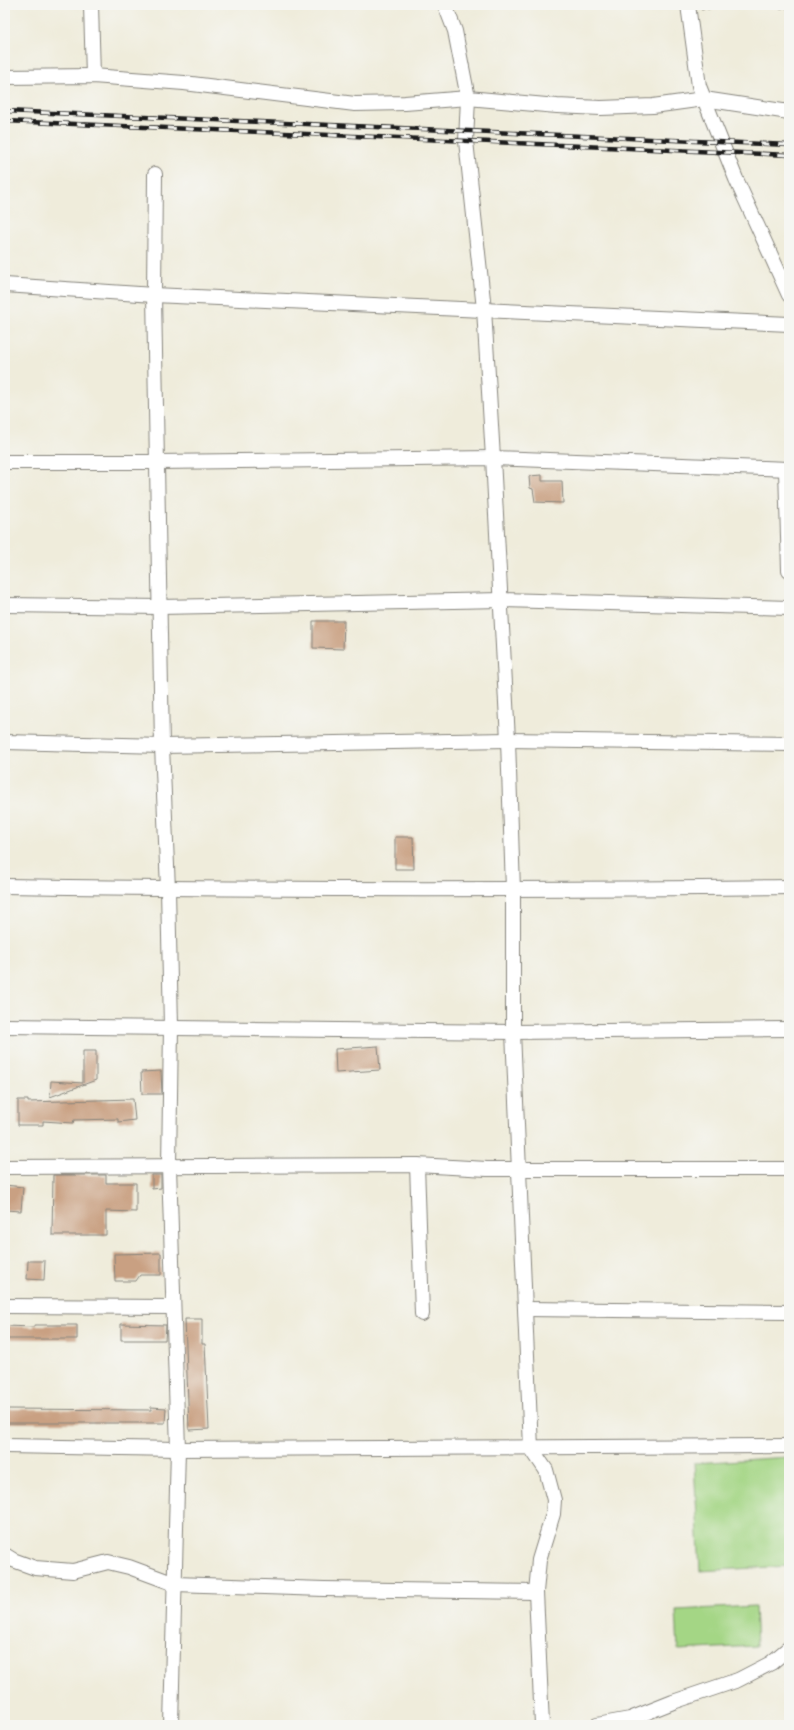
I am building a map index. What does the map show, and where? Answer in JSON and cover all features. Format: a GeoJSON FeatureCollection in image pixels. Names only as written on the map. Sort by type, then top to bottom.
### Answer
{"type":"FeatureCollection","features":[{"type":"Feature","properties":{"kind":"street"},"geometry":{"type":"LineString","coordinates":[[91,5],[93,76]]}},
{"type":"Feature","properties":{"kind":"street"},"geometry":{"type":"LineString","coordinates":[[445,5],[455,32],[468,98],[466,141],[484,309],[493,458],[508,740],[513,890],[513,1032],[531,1448],[546,1470],[554,1500],[553,1514],[539,1560],[536,1592],[542,1725]]}},
{"type":"Feature","properties":{"kind":"street"},"geometry":{"type":"LineString","coordinates":[[688,7],[699,86],[736,179],[789,294]]}},
{"type":"Feature","properties":{"kind":"street"},"geometry":{"type":"LineString","coordinates":[[5,77],[93,76],[184,83],[355,104],[405,103],[468,98],[557,106],[601,108],[653,106],[704,100],[789,112]]}},
{"type":"Feature","properties":{"kind":"street"},"geometry":{"type":"LineString","coordinates":[[155,174],[154,294],[162,746],[168,888],[171,1028],[169,1166],[172,1307],[178,1449],[171,1725]]}},
{"type":"Feature","properties":{"kind":"street"},"geometry":{"type":"LineString","coordinates":[[5,285],[154,294],[789,324]]}},
{"type":"Feature","properties":{"kind":"street"},"geometry":{"type":"LineString","coordinates":[[5,462],[157,462],[493,458],[788,469],[789,570]]}},
{"type":"Feature","properties":{"kind":"street"},"geometry":{"type":"LineString","coordinates":[[5,605],[160,607],[501,600],[789,608]]}},
{"type":"Feature","properties":{"kind":"street"},"geometry":{"type":"LineString","coordinates":[[5,742],[162,746],[508,740],[789,744]]}},
{"type":"Feature","properties":{"kind":"street"},"geometry":{"type":"LineString","coordinates":[[5,886],[513,890],[789,888]]}},
{"type":"Feature","properties":{"kind":"street"},"geometry":{"type":"LineString","coordinates":[[5,1026],[513,1032],[789,1029]]}},
{"type":"Feature","properties":{"kind":"street"},"geometry":{"type":"LineString","coordinates":[[417,1165],[422,1314]]}},
{"type":"Feature","properties":{"kind":"street"},"geometry":{"type":"LineString","coordinates":[[5,1167],[417,1165],[519,1168],[789,1169]]}},
{"type":"Feature","properties":{"kind":"street"},"geometry":{"type":"LineString","coordinates":[[5,1306],[172,1307]]}},
{"type":"Feature","properties":{"kind":"street"},"geometry":{"type":"LineString","coordinates":[[526,1309],[789,1312]]}},
{"type":"Feature","properties":{"kind":"street"},"geometry":{"type":"LineString","coordinates":[[5,1446],[178,1449],[789,1446]]}},
{"type":"Feature","properties":{"kind":"street"},"geometry":{"type":"LineString","coordinates":[[5,1555],[13,1560],[35,1568],[73,1571],[108,1562],[129,1567],[175,1584],[324,1589],[536,1592]]}},
{"type":"Feature","properties":{"kind":"street"},"geometry":{"type":"LineString","coordinates":[[597,1725],[630,1720],[673,1702],[738,1680],[771,1663],[789,1648]]}},
{"type":"Feature","properties":{"kind":"path"},"geometry":{"type":"LineString","coordinates":[[688,7],[742,5],[789,8]]}},
{"type":"Feature","properties":{"kind":"green space"},"geometry":{"type":"Polygon","coordinates":[[[789,1457],[789,1566],[700,1571],[694,1463],[789,1457]]]}},
{"type":"Feature","properties":{"kind":"green space"},"geometry":{"type":"Polygon","coordinates":[[[755,1606],[757,1646],[678,1650],[676,1610],[755,1606]]]}},
{"type":"Feature","properties":{"kind":"building"},"geometry":{"type":"Polygon","coordinates":[[[542,475],[542,481],[562,481],[563,503],[535,502],[533,489],[530,488],[529,476],[542,475]]]}},
{"type":"Feature","properties":{"kind":"building"},"geometry":{"type":"Polygon","coordinates":[[[313,621],[344,621],[343,649],[313,648],[313,621]]]}},
{"type":"Feature","properties":{"kind":"building"},"geometry":{"type":"Polygon","coordinates":[[[395,837],[413,837],[414,869],[395,869],[395,837]]]}},
{"type":"Feature","properties":{"kind":"building"},"geometry":{"type":"Polygon","coordinates":[[[378,1046],[380,1070],[336,1073],[335,1049],[378,1046]]]}},
{"type":"Feature","properties":{"kind":"building"},"geometry":{"type":"Polygon","coordinates":[[[83,1051],[96,1051],[96,1080],[50,1097],[51,1081],[83,1083],[83,1051]]]}},
{"type":"Feature","properties":{"kind":"building"},"geometry":{"type":"Polygon","coordinates":[[[161,1071],[162,1094],[142,1094],[141,1072],[161,1071]]]}},
{"type":"Feature","properties":{"kind":"building"},"geometry":{"type":"Polygon","coordinates":[[[133,1099],[135,1120],[118,1122],[118,1119],[74,1120],[73,1123],[43,1121],[43,1125],[18,1125],[18,1100],[28,1100],[28,1102],[133,1099]]]}},
{"type":"Feature","properties":{"kind":"building"},"geometry":{"type":"Polygon","coordinates":[[[53,1175],[106,1175],[106,1183],[136,1183],[136,1212],[106,1211],[106,1235],[52,1235],[53,1175]]]}},
{"type":"Feature","properties":{"kind":"building"},"geometry":{"type":"Polygon","coordinates":[[[152,1175],[161,1175],[161,1188],[152,1189],[152,1175]]]}},
{"type":"Feature","properties":{"kind":"building"},"geometry":{"type":"Polygon","coordinates":[[[5,1185],[23,1187],[21,1211],[5,1210],[5,1185]]]}},
{"type":"Feature","properties":{"kind":"building"},"geometry":{"type":"Polygon","coordinates":[[[161,1253],[161,1275],[140,1275],[136,1281],[115,1281],[114,1254],[161,1253]]]}},
{"type":"Feature","properties":{"kind":"building"},"geometry":{"type":"Polygon","coordinates":[[[28,1261],[45,1261],[44,1280],[27,1279],[28,1261]]]}},
{"type":"Feature","properties":{"kind":"building"},"geometry":{"type":"Polygon","coordinates":[[[185,1319],[202,1319],[202,1344],[205,1344],[209,1429],[189,1430],[185,1319]]]}},
{"type":"Feature","properties":{"kind":"building"},"geometry":{"type":"Polygon","coordinates":[[[121,1324],[166,1325],[165,1340],[121,1340],[121,1324]]]}},
{"type":"Feature","properties":{"kind":"building"},"geometry":{"type":"Polygon","coordinates":[[[34,1325],[77,1325],[77,1339],[5,1339],[5,1326],[34,1327],[34,1325]]]}},
{"type":"Feature","properties":{"kind":"building"},"geometry":{"type":"Polygon","coordinates":[[[151,1407],[166,1408],[165,1423],[5,1423],[5,1409],[151,1410],[151,1407]]]}},
{"type":"Feature","properties":{"kind":"railway"},"geometry":{"type":"LineString","coordinates":[[5,111],[789,145]]}},
{"type":"Feature","properties":{"kind":"railway"},"geometry":{"type":"LineString","coordinates":[[5,121],[789,155]]}}]}
